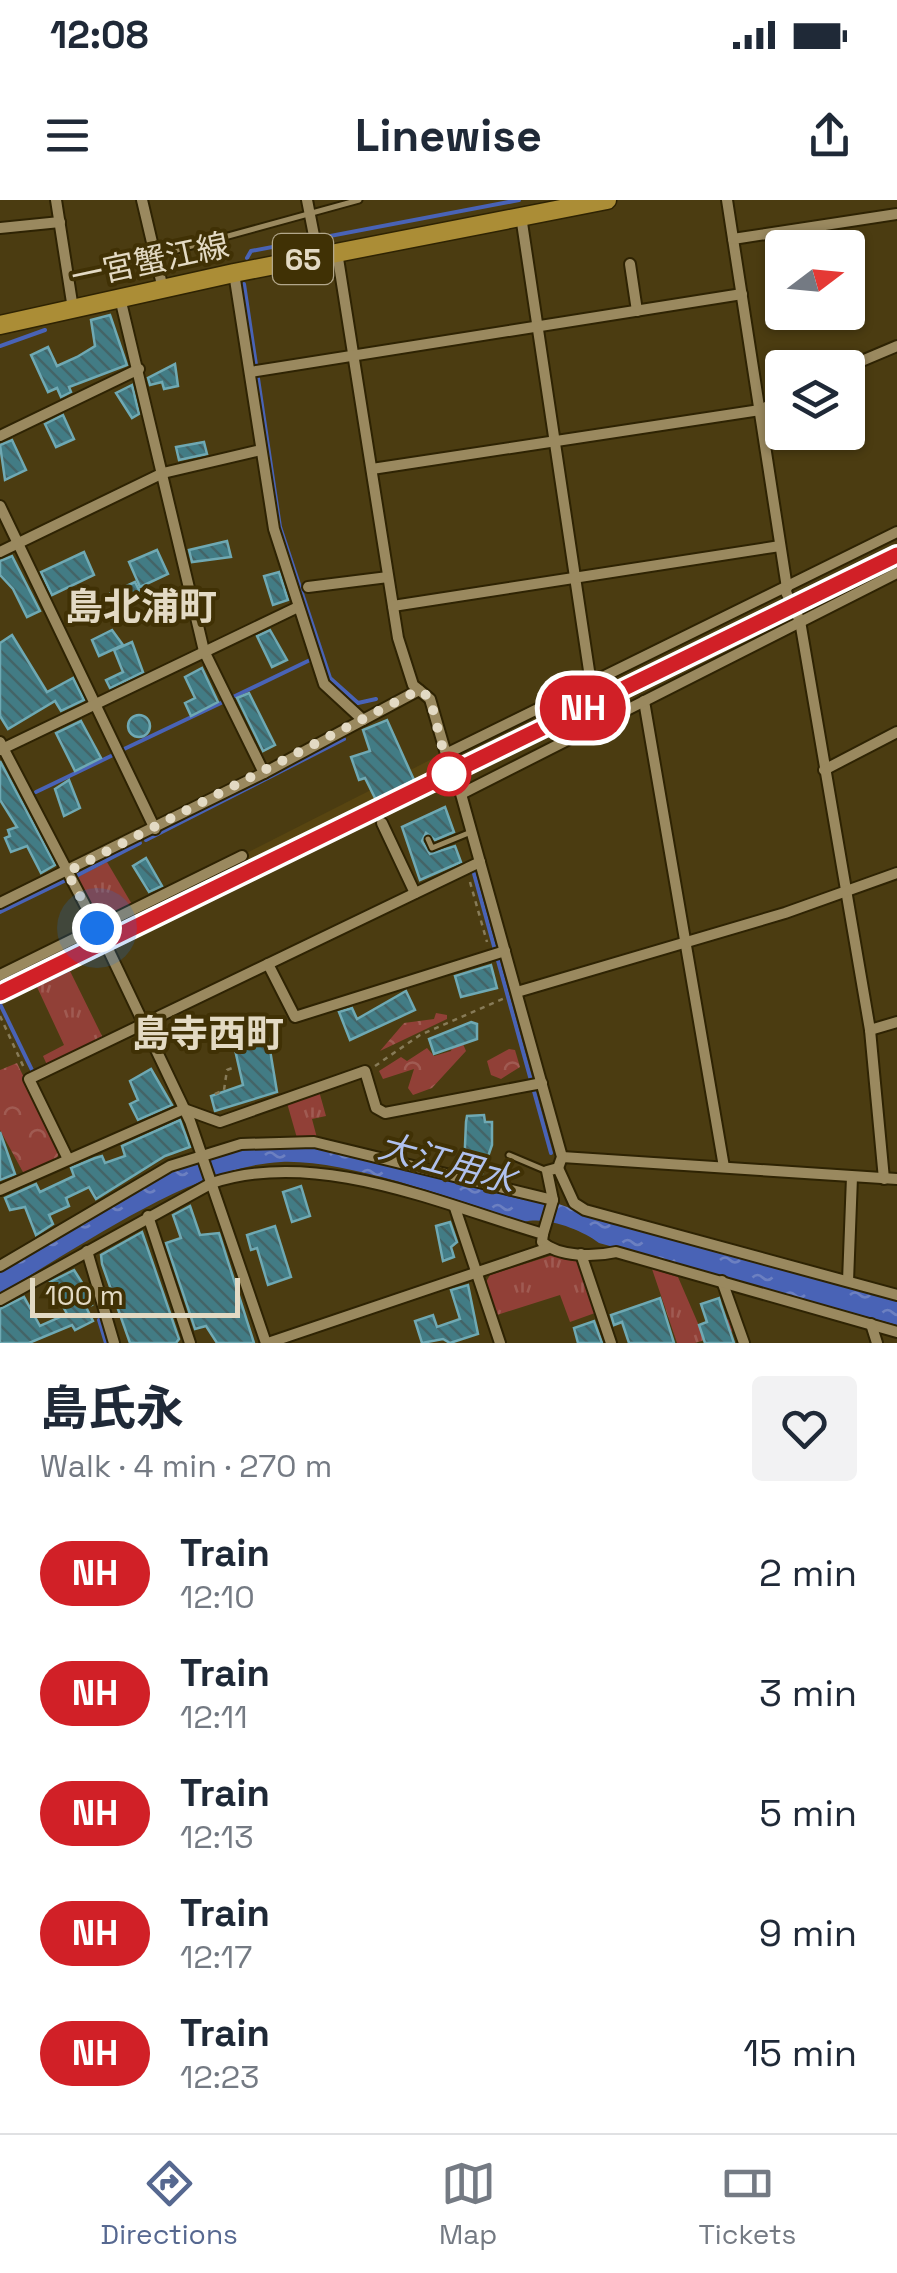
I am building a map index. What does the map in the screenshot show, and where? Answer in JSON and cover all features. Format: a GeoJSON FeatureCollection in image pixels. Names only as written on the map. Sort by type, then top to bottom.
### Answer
{"type":"FeatureCollection","features":[{"type":"Feature","properties":{"kind":"main road","name":"一宮蟹江線"},"geometry":{"type":"LineString","coordinates":[[0,325],[234,272],[316,245],[337,252],[607,200]]}},
{"type":"Feature","properties":{"kind":"street"},"geometry":{"type":"LineString","coordinates":[[56,200],[73,309]]}},
{"type":"Feature","properties":{"kind":"street"},"geometry":{"type":"LineString","coordinates":[[142,200],[162,289]]}},
{"type":"Feature","properties":{"kind":"street"},"geometry":{"type":"LineString","coordinates":[[307,200],[316,245]]}},
{"type":"Feature","properties":{"kind":"street"},"geometry":{"type":"LineString","coordinates":[[727,200],[786,589],[800,621],[870,1030],[884,1179]]}},
{"type":"Feature","properties":{"kind":"street"},"geometry":{"type":"LineString","coordinates":[[733,239],[897,214]]}},
{"type":"Feature","properties":{"kind":"street"},"geometry":{"type":"LineString","coordinates":[[520,216],[591,684]]}},
{"type":"Feature","properties":{"kind":"street"},"geometry":{"type":"LineString","coordinates":[[0,228],[60,222]]}},
{"type":"Feature","properties":{"kind":"street"},"geometry":{"type":"LineString","coordinates":[[337,252],[398,638],[419,690],[430,698],[446,754],[897,532]]}},
{"type":"Feature","properties":{"kind":"street"},"geometry":{"type":"LineString","coordinates":[[630,264],[637,311]]}},
{"type":"Feature","properties":{"kind":"street"},"geometry":{"type":"LineString","coordinates":[[234,272],[255,371],[261,450],[274,529],[324,684],[363,720]]}},
{"type":"Feature","properties":{"kind":"street"},"geometry":{"type":"LineString","coordinates":[[255,371],[742,294]]}},
{"type":"Feature","properties":{"kind":"street"},"geometry":{"type":"LineString","coordinates":[[120,298],[204,652],[264,773]]}},
{"type":"Feature","properties":{"kind":"street"},"geometry":{"type":"LineString","coordinates":[[865,360],[897,346]]}},
{"type":"Feature","properties":{"kind":"street"},"geometry":{"type":"LineString","coordinates":[[0,436],[139,369]]}},
{"type":"Feature","properties":{"kind":"street"},"geometry":{"type":"LineString","coordinates":[[372,470],[765,408]]}},
{"type":"Feature","properties":{"kind":"street"},"geometry":{"type":"LineString","coordinates":[[0,552],[163,473],[261,450]]}},
{"type":"Feature","properties":{"kind":"street"},"geometry":{"type":"LineString","coordinates":[[0,506],[154,829]]}},
{"type":"Feature","properties":{"kind":"street"},"geometry":{"type":"LineString","coordinates":[[394,606],[780,546]]}},
{"type":"Feature","properties":{"kind":"street"},"geometry":{"type":"LineString","coordinates":[[897,573],[644,700],[635,709],[460,794],[480,862],[497,954],[517,992],[556,1165],[574,1202],[586,1210],[897,1295]]}},
{"type":"Feature","properties":{"kind":"street"},"geometry":{"type":"LineString","coordinates":[[308,587],[388,577]]}},
{"type":"Feature","properties":{"kind":"street"},"geometry":{"type":"LineString","coordinates":[[97,928],[1,747],[298,607]]}},
{"type":"Feature","properties":{"kind":"street"},"geometry":{"type":"LineString","coordinates":[[0,904],[264,773],[419,690]]}},
{"type":"Feature","properties":{"kind":"street"},"geometry":{"type":"LineString","coordinates":[[644,700],[689,941],[724,1167]]}},
{"type":"Feature","properties":{"kind":"street"},"geometry":{"type":"LineString","coordinates":[[824,770],[897,732]]}},
{"type":"Feature","properties":{"kind":"street"},"geometry":{"type":"LineString","coordinates":[[382,823],[415,892]]}},
{"type":"Feature","properties":{"kind":"street"},"geometry":{"type":"LineString","coordinates":[[0,975],[242,856]]}},
{"type":"Feature","properties":{"kind":"street"},"geometry":{"type":"LineString","coordinates":[[67,1157],[29,1078],[480,862]]}},
{"type":"Feature","properties":{"kind":"street"},"geometry":{"type":"LineString","coordinates":[[517,992],[897,873]]}},
{"type":"Feature","properties":{"kind":"street"},"geometry":{"type":"LineString","coordinates":[[108,949],[184,1109],[267,1343],[549,1248]]}},
{"type":"Feature","properties":{"kind":"street"},"geometry":{"type":"LineString","coordinates":[[268,964],[295,1016],[497,954]]}},
{"type":"Feature","properties":{"kind":"street"},"geometry":{"type":"LineString","coordinates":[[870,1030],[897,1022]]}},
{"type":"Feature","properties":{"kind":"street"},"geometry":{"type":"LineString","coordinates":[[0,1190],[67,1157],[184,1109],[220,1122],[365,1071],[376,1108],[385,1112],[535,1084]]}},
{"type":"Feature","properties":{"kind":"street"},"geometry":{"type":"LineString","coordinates":[[0,1266],[170,1166],[202,1154],[254,1143],[314,1142],[554,1200]]}},
{"type":"Feature","properties":{"kind":"street"},"geometry":{"type":"LineString","coordinates":[[556,1165],[724,1167],[897,1179]]}},
{"type":"Feature","properties":{"kind":"street"},"geometry":{"type":"LineString","coordinates":[[556,1165],[554,1200],[542,1242],[549,1248],[580,1254],[616,1252],[897,1332]]}},
{"type":"Feature","properties":{"kind":"street"},"geometry":{"type":"LineString","coordinates":[[0,1300],[211,1181],[241,1173],[299,1169],[545,1230]]}},
{"type":"Feature","properties":{"kind":"street"},"geometry":{"type":"LineString","coordinates":[[848,1281],[852,1177]]}},
{"type":"Feature","properties":{"kind":"street"},"geometry":{"type":"LineString","coordinates":[[455,1208],[500,1343]]}},
{"type":"Feature","properties":{"kind":"street"},"geometry":{"type":"LineString","coordinates":[[148,1216],[190,1343]]}},
{"type":"Feature","properties":{"kind":"street"},"geometry":{"type":"LineString","coordinates":[[87,1251],[114,1343]]}},
{"type":"Feature","properties":{"kind":"street"},"geometry":{"type":"LineString","coordinates":[[580,1254],[611,1343]]}},
{"type":"Feature","properties":{"kind":"street"},"geometry":{"type":"LineString","coordinates":[[722,1281],[744,1343]]}},
{"type":"Feature","properties":{"kind":"street"},"geometry":{"type":"LineString","coordinates":[[871,1324],[877,1343]]}},
{"type":"Feature","properties":{"kind":"lane"},"geometry":{"type":"LineString","coordinates":[[166,253],[359,200]]}},
{"type":"Feature","properties":{"kind":"lane"},"geometry":{"type":"LineString","coordinates":[[428,839],[432,848],[471,832]]}},
{"type":"Feature","properties":{"kind":"lane"},"geometry":{"type":"LineString","coordinates":[[508,1155],[556,1165]]}},
{"type":"Feature","properties":{"kind":"path"},"geometry":{"type":"LineString","coordinates":[[446,754],[444,762],[460,794]]}},
{"type":"Feature","properties":{"kind":"path"},"geometry":{"type":"LineString","coordinates":[[466,868],[497,954]]}},
{"type":"Feature","properties":{"kind":"path"},"geometry":{"type":"LineString","coordinates":[[365,1071],[420,1035],[504,998]]}},
{"type":"Feature","properties":{"kind":"path"},"geometry":{"type":"LineString","coordinates":[[0,1016],[29,1078]]}},
{"type":"Feature","properties":{"kind":"path"},"geometry":{"type":"LineString","coordinates":[[215,1094],[224,1090],[227,1070],[236,1067]]}},
{"type":"Feature","properties":{"kind":"shaded area"},"geometry":{"type":"Polygon","coordinates":[[[432,759],[440,760],[449,780],[0,1001],[0,978],[432,759]]]}},
{"type":"Feature","properties":{"kind":"green space"},"geometry":{"type":"Polygon","coordinates":[[[107,862],[133,906],[97,922],[74,879],[107,862]]]}},
{"type":"Feature","properties":{"kind":"green space"},"geometry":{"type":"Polygon","coordinates":[[[70,971],[103,1038],[47,1065],[43,1056],[64,1045],[37,987],[70,971]]]}},
{"type":"Feature","properties":{"kind":"green space"},"geometry":{"type":"Polygon","coordinates":[[[436,1013],[447,1015],[447,1019],[380,1051],[404,1023],[434,1019],[436,1013]]]}},
{"type":"Feature","properties":{"kind":"green space"},"geometry":{"type":"Polygon","coordinates":[[[453,1044],[463,1044],[466,1051],[432,1088],[413,1095],[408,1088],[414,1069],[383,1079],[379,1071],[401,1057],[407,1061],[427,1048],[434,1056],[451,1051],[453,1044]]]}},
{"type":"Feature","properties":{"kind":"green space"},"geometry":{"type":"Polygon","coordinates":[[[509,1049],[515,1050],[520,1067],[501,1079],[491,1075],[487,1061],[509,1049]]]}},
{"type":"Feature","properties":{"kind":"green space"},"geometry":{"type":"Polygon","coordinates":[[[17,1063],[59,1151],[57,1159],[24,1174],[0,1130],[0,1070],[17,1063]]]}},
{"type":"Feature","properties":{"kind":"green space"},"geometry":{"type":"Polygon","coordinates":[[[319,1091],[326,1116],[312,1119],[317,1138],[297,1138],[287,1103],[319,1091]]]}},
{"type":"Feature","properties":{"kind":"green space"},"geometry":{"type":"Polygon","coordinates":[[[556,1254],[577,1259],[595,1313],[570,1322],[560,1295],[497,1315],[486,1282],[490,1275],[556,1254]]]}},
{"type":"Feature","properties":{"kind":"green space"},"geometry":{"type":"Polygon","coordinates":[[[652,1269],[678,1277],[700,1328],[729,1319],[733,1331],[695,1343],[677,1343],[652,1269]]]}},
{"type":"Feature","properties":{"kind":"water"},"geometry":{"type":"Polygon","coordinates":[[[310,1145],[520,1199],[556,1203],[614,1224],[897,1301],[897,1325],[599,1243],[563,1225],[524,1222],[370,1174],[281,1162],[247,1167],[174,1194],[136,1212],[0,1293],[0,1269],[190,1162],[242,1147],[310,1145]]]}},
{"type":"Feature","properties":{"kind":"building"},"geometry":{"type":"Polygon","coordinates":[[[110,315],[127,365],[69,387],[71,392],[61,397],[57,388],[48,392],[31,355],[48,347],[57,366],[77,357],[95,346],[91,320],[110,315]]]}},
{"type":"Feature","properties":{"kind":"building"},"geometry":{"type":"Polygon","coordinates":[[[175,364],[178,386],[164,389],[162,382],[150,385],[148,378],[175,364]]]}},
{"type":"Feature","properties":{"kind":"building"},"geometry":{"type":"Polygon","coordinates":[[[132,385],[139,414],[132,418],[116,393],[132,385]]]}},
{"type":"Feature","properties":{"kind":"building"},"geometry":{"type":"Polygon","coordinates":[[[63,415],[74,439],[56,447],[45,424],[63,415]]]}},
{"type":"Feature","properties":{"kind":"building"},"geometry":{"type":"Polygon","coordinates":[[[12,440],[26,470],[5,480],[0,445],[12,440]]]}},
{"type":"Feature","properties":{"kind":"building"},"geometry":{"type":"Polygon","coordinates":[[[204,442],[207,454],[179,460],[176,447],[204,442]]]}},
{"type":"Feature","properties":{"kind":"building"},"geometry":{"type":"Polygon","coordinates":[[[227,541],[231,557],[192,562],[189,550],[227,541]]]}},
{"type":"Feature","properties":{"kind":"building"},"geometry":{"type":"Polygon","coordinates":[[[157,550],[168,574],[140,587],[129,562],[157,550]]]}},
{"type":"Feature","properties":{"kind":"building"},"geometry":{"type":"Polygon","coordinates":[[[84,552],[94,575],[52,595],[41,572],[84,552]]]}},
{"type":"Feature","properties":{"kind":"building"},"geometry":{"type":"Polygon","coordinates":[[[12,556],[40,611],[27,617],[13,589],[0,575],[0,561],[12,556]]]}},
{"type":"Feature","properties":{"kind":"building"},"geometry":{"type":"Polygon","coordinates":[[[279,572],[288,600],[273,605],[264,576],[279,572]]]}},
{"type":"Feature","properties":{"kind":"building"},"geometry":{"type":"Polygon","coordinates":[[[135,582],[141,594],[117,605],[111,593],[135,582]]]}},
{"type":"Feature","properties":{"kind":"building"},"geometry":{"type":"Polygon","coordinates":[[[112,630],[123,645],[99,656],[92,640],[112,630]]]}},
{"type":"Feature","properties":{"kind":"building"},"geometry":{"type":"Polygon","coordinates":[[[270,630],[287,660],[272,667],[257,636],[270,630]]]}},
{"type":"Feature","properties":{"kind":"building"},"geometry":{"type":"Polygon","coordinates":[[[12,635],[47,692],[73,678],[84,700],[61,711],[55,701],[8,729],[0,716],[0,643],[12,635]]]}},
{"type":"Feature","properties":{"kind":"building"},"geometry":{"type":"Polygon","coordinates":[[[132,642],[143,672],[110,688],[106,680],[123,672],[114,650],[132,642]]]}},
{"type":"Feature","properties":{"kind":"building"},"geometry":{"type":"Polygon","coordinates":[[[202,668],[218,702],[191,716],[185,703],[195,698],[185,677],[202,668]]]}},
{"type":"Feature","properties":{"kind":"building"},"geometry":{"type":"Polygon","coordinates":[[[249,693],[275,745],[263,751],[237,698],[249,693]]]}},
{"type":"Feature","properties":{"kind":"building"},"geometry":{"type":"Polygon","coordinates":[[[139,715],[147,718],[147,734],[139,737],[131,734],[128,726],[131,718],[139,715]]]}},
{"type":"Feature","properties":{"kind":"building"},"geometry":{"type":"Polygon","coordinates":[[[387,720],[414,780],[376,800],[365,778],[359,780],[351,757],[370,751],[363,730],[387,720]]]}},
{"type":"Feature","properties":{"kind":"building"},"geometry":{"type":"Polygon","coordinates":[[[81,721],[101,758],[75,771],[56,733],[81,721]]]}},
{"type":"Feature","properties":{"kind":"building"},"geometry":{"type":"Polygon","coordinates":[[[0,761],[55,865],[41,873],[27,846],[11,852],[5,838],[10,836],[8,830],[17,827],[0,800],[0,761]]]}},
{"type":"Feature","properties":{"kind":"building"},"geometry":{"type":"Polygon","coordinates":[[[69,780],[80,808],[64,816],[55,789],[69,780]]]}},
{"type":"Feature","properties":{"kind":"building"},"geometry":{"type":"Polygon","coordinates":[[[445,807],[454,832],[435,840],[426,833],[422,841],[430,854],[455,846],[461,862],[420,880],[402,827],[445,807]]]}},
{"type":"Feature","properties":{"kind":"building"},"geometry":{"type":"Polygon","coordinates":[[[146,858],[162,886],[149,892],[133,866],[146,858]]]}},
{"type":"Feature","properties":{"kind":"building"},"geometry":{"type":"Polygon","coordinates":[[[491,965],[497,988],[461,997],[455,976],[491,965]]]}},
{"type":"Feature","properties":{"kind":"building"},"geometry":{"type":"Polygon","coordinates":[[[406,991],[415,1010],[350,1040],[339,1012],[352,1008],[357,1019],[406,991]]]}},
{"type":"Feature","properties":{"kind":"building"},"geometry":{"type":"Polygon","coordinates":[[[471,1022],[477,1024],[477,1039],[434,1054],[429,1039],[471,1022]]]}},
{"type":"Feature","properties":{"kind":"building"},"geometry":{"type":"Polygon","coordinates":[[[266,1026],[277,1092],[215,1111],[211,1096],[243,1085],[231,1032],[266,1026]]]}},
{"type":"Feature","properties":{"kind":"building"},"geometry":{"type":"Polygon","coordinates":[[[151,1069],[172,1105],[138,1120],[130,1104],[138,1100],[130,1081],[151,1069]]]}},
{"type":"Feature","properties":{"kind":"building"},"geometry":{"type":"Polygon","coordinates":[[[484,1115],[485,1122],[492,1122],[492,1145],[482,1174],[464,1169],[467,1116],[484,1115]]]}},
{"type":"Feature","properties":{"kind":"building"},"geometry":{"type":"Polygon","coordinates":[[[180,1120],[190,1147],[165,1156],[96,1199],[89,1187],[66,1198],[69,1206],[49,1215],[53,1224],[36,1235],[25,1207],[10,1210],[5,1198],[36,1184],[40,1192],[74,1176],[71,1168],[95,1158],[102,1156],[105,1163],[125,1156],[122,1146],[180,1120]]]}},
{"type":"Feature","properties":{"kind":"building"},"geometry":{"type":"Polygon","coordinates":[[[0,1132],[15,1174],[0,1180],[0,1132]]]}},
{"type":"Feature","properties":{"kind":"building"},"geometry":{"type":"Polygon","coordinates":[[[301,1186],[310,1216],[292,1222],[283,1192],[301,1186]]]}},
{"type":"Feature","properties":{"kind":"building"},"geometry":{"type":"Polygon","coordinates":[[[190,1206],[200,1235],[219,1233],[254,1343],[217,1343],[206,1326],[195,1329],[166,1243],[181,1238],[173,1215],[190,1206]]]}},
{"type":"Feature","properties":{"kind":"building"},"geometry":{"type":"Polygon","coordinates":[[[450,1222],[457,1242],[451,1247],[454,1257],[443,1261],[436,1226],[450,1222]]]}},
{"type":"Feature","properties":{"kind":"building"},"geometry":{"type":"Polygon","coordinates":[[[275,1226],[291,1277],[268,1285],[257,1248],[251,1250],[247,1235],[275,1226]]]}},
{"type":"Feature","properties":{"kind":"building"},"geometry":{"type":"Polygon","coordinates":[[[142,1232],[179,1339],[176,1343],[130,1343],[102,1264],[101,1255],[142,1232]]]}},
{"type":"Feature","properties":{"kind":"building"},"geometry":{"type":"Polygon","coordinates":[[[74,1270],[88,1292],[92,1305],[86,1307],[93,1321],[75,1330],[72,1325],[29,1343],[0,1343],[0,1309],[24,1297],[40,1326],[67,1314],[50,1282],[74,1270]]]}},
{"type":"Feature","properties":{"kind":"building"},"geometry":{"type":"Polygon","coordinates":[[[468,1285],[478,1334],[450,1343],[443,1339],[422,1343],[415,1321],[433,1315],[437,1327],[460,1319],[451,1290],[468,1285]]]}},
{"type":"Feature","properties":{"kind":"building"},"geometry":{"type":"Polygon","coordinates":[[[660,1298],[674,1343],[629,1343],[622,1322],[614,1325],[611,1315],[660,1298]]]}},
{"type":"Feature","properties":{"kind":"building"},"geometry":{"type":"Polygon","coordinates":[[[719,1298],[734,1343],[705,1343],[699,1325],[707,1322],[701,1304],[719,1298]]]}},
{"type":"Feature","properties":{"kind":"building"},"geometry":{"type":"Polygon","coordinates":[[[594,1321],[602,1343],[578,1343],[574,1328],[594,1321]]]}},
{"type":"Feature","properties":{"kind":"waterway"},"geometry":{"type":"LineString","coordinates":[[247,258],[251,251],[519,200]]}},
{"type":"Feature","properties":{"kind":"waterway"},"geometry":{"type":"LineString","coordinates":[[244,284],[280,527],[330,678],[358,703],[376,699]]}},
{"type":"Feature","properties":{"kind":"waterway"},"geometry":{"type":"LineString","coordinates":[[0,346],[45,330]]}},
{"type":"Feature","properties":{"kind":"waterway"},"geometry":{"type":"LineString","coordinates":[[233,697],[310,660]]}},
{"type":"Feature","properties":{"kind":"waterway"},"geometry":{"type":"LineString","coordinates":[[122,750],[223,702]]}},
{"type":"Feature","properties":{"kind":"waterway"},"geometry":{"type":"LineString","coordinates":[[146,840],[344,739]]}},
{"type":"Feature","properties":{"kind":"waterway"},"geometry":{"type":"LineString","coordinates":[[36,792],[111,756]]}},
{"type":"Feature","properties":{"kind":"waterway"},"geometry":{"type":"LineString","coordinates":[[74,877],[140,843]]}},
{"type":"Feature","properties":{"kind":"waterway"},"geometry":{"type":"LineString","coordinates":[[473,870],[551,1153]]}},
{"type":"Feature","properties":{"kind":"waterway"},"geometry":{"type":"LineString","coordinates":[[0,912],[64,881]]}},
{"type":"Feature","properties":{"kind":"waterway"},"geometry":{"type":"LineString","coordinates":[[0,1002],[70,969]]}},
{"type":"Feature","properties":{"kind":"waterway"},"geometry":{"type":"LineString","coordinates":[[0,1004],[32,1070]]}},
{"type":"Feature","properties":{"kind":"waterway"},"geometry":{"type":"LineString","coordinates":[[99,1320],[106,1343]]}},
{"type":"Feature","properties":{"kind":"railway"},"geometry":{"type":"LineString","coordinates":[[0,993],[897,555]]}},
{"type":"Feature","properties":{"kind":"train","name":"NH"},"geometry":{"type":"LineString","coordinates":[[0,993],[897,555]]}},
{"type":"Feature","properties":{"kind":"district","name":"島北浦町"},"geometry":{"type":"Point","coordinates":[141,607]}},
{"type":"Feature","properties":{"kind":"district","name":"島寺西町"},"geometry":{"type":"Point","coordinates":[208,1034]}},
{"type":"Feature","properties":{"kind":"route"},"geometry":{"type":"LineString","coordinates":[[97,928],[67,872],[419,690],[430,698],[449,774]]}},
{"type":"Feature","properties":{"kind":"water label","name":"大江用水"},"geometry":{"type":"Point","coordinates":[447,1163]}}]}
